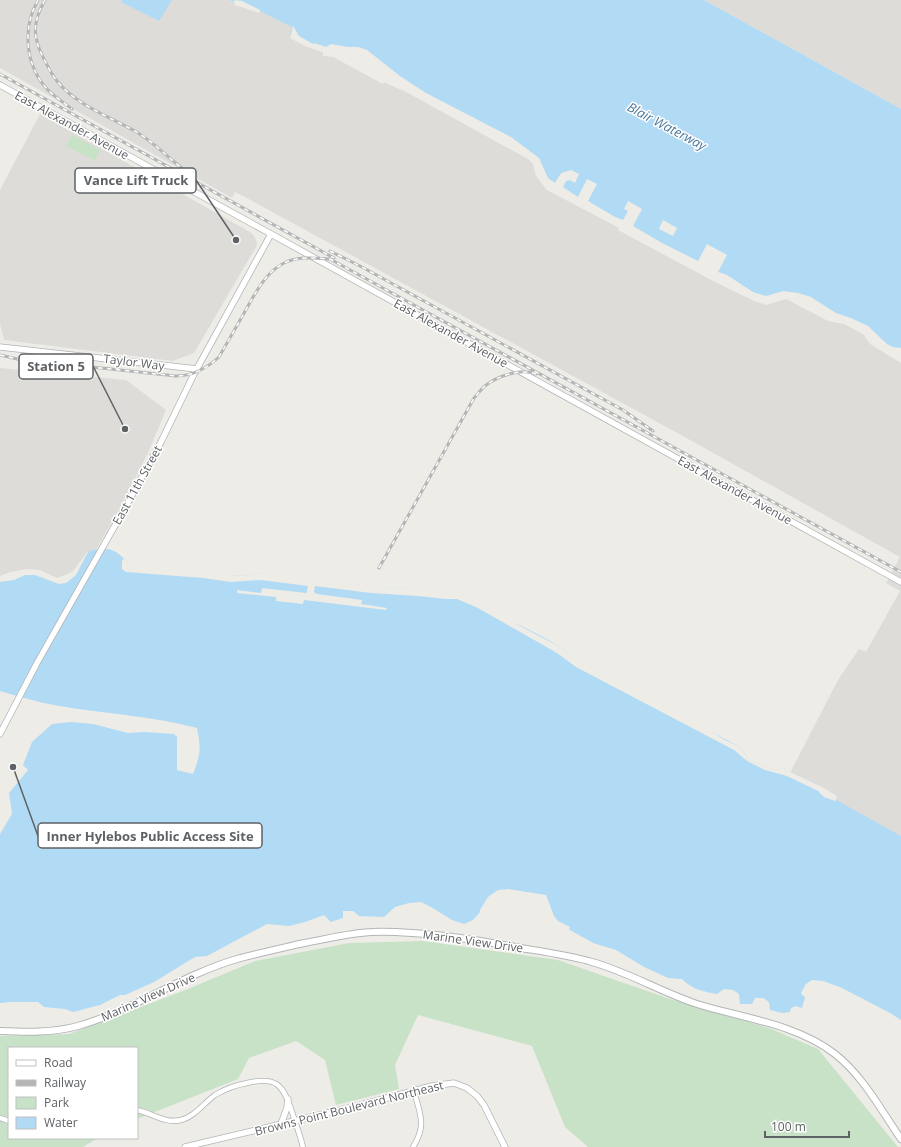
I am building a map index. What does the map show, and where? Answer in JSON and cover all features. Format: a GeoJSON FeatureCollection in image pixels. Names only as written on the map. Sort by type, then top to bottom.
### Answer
{"type":"FeatureCollection","features":[{"type":"Feature","properties":{"kind":"main road","name":"Marine View Drive"},"geometry":{"type":"LineString","coordinates":[[0,1031],[42,1032],[60,1030],[81,1025],[115,1012],[217,966],[237,959],[293,946],[341,936],[372,932],[437,935],[590,961],[672,995],[786,1029],[810,1038],[836,1055],[848,1066],[901,1139]]}},
{"type":"Feature","properties":{"kind":"street","name":"East Alexander Avenue"},"geometry":{"type":"LineString","coordinates":[[0,85],[901,582]]}},
{"type":"Feature","properties":{"kind":"street","name":"East 11th Street"},"geometry":{"type":"LineString","coordinates":[[0,734],[37,663],[161,442],[197,369],[271,234]]}},
{"type":"Feature","properties":{"kind":"street","name":"Taylor Way"},"geometry":{"type":"LineString","coordinates":[[0,347],[197,369]]}},
{"type":"Feature","properties":{"kind":"street"},"geometry":{"type":"LineString","coordinates":[[138,1110],[166,1120],[181,1120],[217,1094],[244,1084],[262,1080],[268,1081],[280,1086],[286,1094],[296,1121],[303,1147]]}},
{"type":"Feature","properties":{"kind":"street","name":"Browns Point Boulevard Northeast"},"geometry":{"type":"LineString","coordinates":[[185,1147],[196,1146],[449,1083],[458,1084],[467,1088],[478,1096],[505,1147]]}},
{"type":"Feature","properties":{"kind":"street"},"geometry":{"type":"LineString","coordinates":[[412,1147],[421,1131],[421,1121],[414,1091]]}},
{"type":"Feature","properties":{"kind":"street"},"geometry":{"type":"LineString","coordinates":[[281,1124],[287,1108],[288,1099]]}},
{"type":"Feature","properties":{"kind":"shaded area"},"geometry":{"type":"Polygon","coordinates":[[[0,0],[228,0],[237,4],[263,5],[323,50],[323,56],[333,57],[383,84],[384,82],[408,93],[535,163],[787,297],[855,328],[901,361],[901,854],[828,813],[836,796],[824,788],[790,773],[838,680],[859,649],[866,652],[900,591],[886,583],[900,557],[681,435],[245,197],[235,192],[232,198],[0,68],[0,0]]]}},
{"type":"Feature","properties":{"kind":"shaded area"},"geometry":{"type":"Polygon","coordinates":[[[704,0],[901,0],[901,109],[704,0]]]}},
{"type":"Feature","properties":{"kind":"shaded area"},"geometry":{"type":"Polygon","coordinates":[[[40,114],[250,232],[254,236],[257,242],[256,247],[194,353],[173,361],[4,340],[0,324],[0,190],[40,114]]]}},
{"type":"Feature","properties":{"kind":"shaded area"},"geometry":{"type":"Polygon","coordinates":[[[0,368],[126,380],[166,410],[148,453],[96,550],[93,550],[69,575],[55,579],[28,571],[0,576],[0,368]]]}},
{"type":"Feature","properties":{"kind":"green space"},"geometry":{"type":"Polygon","coordinates":[[[72,135],[100,150],[95,161],[66,146],[72,135]]]}},
{"type":"Feature","properties":{"kind":"green space"},"geometry":{"type":"Polygon","coordinates":[[[423,941],[558,960],[667,998],[769,1028],[818,1049],[898,1147],[588,1147],[565,1127],[532,1046],[418,1015],[395,1065],[399,1089],[336,1105],[325,1060],[296,1041],[249,1058],[238,1079],[138,1119],[138,1047],[8,1047],[8,1139],[96,1139],[83,1147],[0,1147],[0,1036],[69,1034],[183,991],[255,961],[349,943],[423,941]]]}},
{"type":"Feature","properties":{"kind":"water"},"geometry":{"type":"Polygon","coordinates":[[[122,0],[172,0],[159,21],[121,2],[122,0]]]}},
{"type":"Feature","properties":{"kind":"water","name":"Blair Waterway"},"geometry":{"type":"Polygon","coordinates":[[[228,0],[704,0],[901,109],[901,361],[864,332],[787,297],[766,303],[575,203],[536,168],[530,157],[369,65],[323,50],[290,35],[292,27],[260,11],[228,0]]]}},
{"type":"Feature","properties":{"kind":"water"},"geometry":{"type":"Polygon","coordinates":[[[109,549],[116,552],[131,564],[225,575],[251,576],[256,573],[397,589],[421,590],[471,600],[543,637],[569,652],[583,663],[740,747],[749,760],[777,771],[780,767],[824,788],[837,796],[836,800],[901,836],[901,1030],[849,1000],[818,988],[807,991],[802,1008],[795,1006],[791,1008],[790,1012],[782,1013],[770,1010],[769,1002],[763,998],[755,998],[752,1004],[740,1004],[739,994],[733,990],[724,989],[717,994],[698,990],[690,986],[682,979],[668,978],[644,967],[616,950],[593,943],[556,922],[545,901],[539,895],[503,892],[494,896],[473,920],[464,924],[452,920],[421,902],[409,903],[395,907],[384,917],[359,916],[353,911],[343,911],[343,918],[331,922],[324,915],[289,926],[267,924],[207,956],[195,957],[154,982],[125,995],[120,995],[100,1005],[73,1012],[65,1009],[44,1007],[38,1002],[0,1003],[0,834],[12,814],[9,793],[28,770],[23,765],[32,742],[52,724],[71,722],[93,724],[128,733],[145,732],[174,734],[177,737],[177,770],[193,774],[198,761],[200,747],[197,728],[143,717],[47,704],[0,691],[0,576],[28,571],[55,579],[69,575],[76,569],[88,552],[93,550],[109,549]]]}},
{"type":"Feature","properties":{"kind":"pier"},"geometry":{"type":"Polygon","coordinates":[[[234,0],[242,1],[260,10],[259,13],[235,5],[234,0]]]}},
{"type":"Feature","properties":{"kind":"pier"},"geometry":{"type":"Polygon","coordinates":[[[293,26],[299,36],[313,44],[326,47],[331,44],[358,47],[367,50],[400,76],[426,93],[511,137],[539,158],[548,178],[555,183],[561,173],[571,170],[579,174],[575,183],[570,180],[566,181],[563,187],[578,197],[587,179],[597,184],[588,201],[615,217],[623,220],[628,211],[624,209],[628,201],[642,209],[633,226],[662,243],[698,261],[707,244],[727,255],[718,272],[727,275],[753,292],[766,296],[783,291],[798,293],[811,297],[836,313],[868,326],[887,344],[893,347],[901,348],[901,363],[870,344],[863,334],[844,324],[828,321],[786,299],[766,305],[754,301],[713,281],[618,230],[619,228],[547,190],[536,176],[533,164],[528,158],[386,80],[368,66],[305,46],[290,38],[293,26]]]}},
{"type":"Feature","properties":{"kind":"pier"},"geometry":{"type":"Polygon","coordinates":[[[663,220],[677,228],[673,236],[659,229],[663,220]]]}},
{"type":"Feature","properties":{"kind":"pier"},"geometry":{"type":"Polygon","coordinates":[[[88,551],[76,575],[66,583],[59,584],[35,575],[25,575],[14,580],[0,582],[0,576],[10,572],[27,569],[40,570],[57,578],[73,571],[88,551]]]}},
{"type":"Feature","properties":{"kind":"pier"},"geometry":{"type":"Polygon","coordinates":[[[124,558],[128,562],[195,568],[226,573],[229,575],[251,576],[256,573],[309,577],[397,589],[466,592],[472,598],[504,615],[522,627],[673,708],[725,740],[740,747],[749,760],[777,771],[780,767],[824,788],[837,796],[836,800],[835,801],[824,797],[818,791],[787,776],[765,770],[747,761],[734,750],[576,667],[557,653],[478,608],[457,599],[371,593],[315,586],[314,592],[317,594],[362,600],[361,604],[387,608],[386,610],[304,600],[303,604],[276,601],[276,597],[237,593],[237,590],[261,593],[262,588],[306,593],[308,586],[261,580],[231,582],[203,578],[126,572],[122,569],[122,561],[124,558]]]}},
{"type":"Feature","properties":{"kind":"pier"},"geometry":{"type":"Polygon","coordinates":[[[508,889],[546,895],[554,916],[558,921],[570,927],[568,931],[554,924],[547,913],[543,902],[538,897],[504,894],[495,898],[479,916],[480,910],[488,897],[498,890],[508,889]]]}},
{"type":"Feature","properties":{"kind":"pier"},"geometry":{"type":"Polygon","coordinates":[[[812,980],[823,981],[840,987],[890,1013],[901,1020],[901,1031],[880,1021],[842,999],[819,990],[809,992],[807,999],[801,994],[806,984],[812,980]]]}},
{"type":"Feature","properties":{"kind":"railway"},"geometry":{"type":"LineString","coordinates":[[38,0],[33,11],[28,34],[28,46],[34,70],[48,90],[72,109]]}},
{"type":"Feature","properties":{"kind":"railway"},"geometry":{"type":"LineString","coordinates":[[45,0],[36,22],[35,28],[37,42],[49,69],[57,81],[65,90],[84,104],[145,137],[186,171]]}},
{"type":"Feature","properties":{"kind":"railway"},"geometry":{"type":"LineString","coordinates":[[0,74],[334,258]]}},
{"type":"Feature","properties":{"kind":"railway"},"geometry":{"type":"LineString","coordinates":[[330,251],[623,410],[653,431]]}},
{"type":"Feature","properties":{"kind":"railway"},"geometry":{"type":"LineString","coordinates":[[0,355],[17,359],[176,376],[188,375],[204,368],[219,357],[260,286],[277,267],[295,259],[330,259],[901,572]]}},
{"type":"Feature","properties":{"kind":"railway"},"geometry":{"type":"LineString","coordinates":[[379,568],[474,398],[490,382],[502,376],[523,372],[536,374]]}},
{"type":"Feature","properties":{"kind":"place","name":"Vance Lift Truck"},"geometry":{"type":"Point","coordinates":[236,240]}},
{"type":"Feature","properties":{"kind":"place","name":"Station 5"},"geometry":{"type":"Point","coordinates":[125,429]}},
{"type":"Feature","properties":{"kind":"place","name":"Inner Hylebos Public Access Site"},"geometry":{"type":"Point","coordinates":[13,767]}}]}
